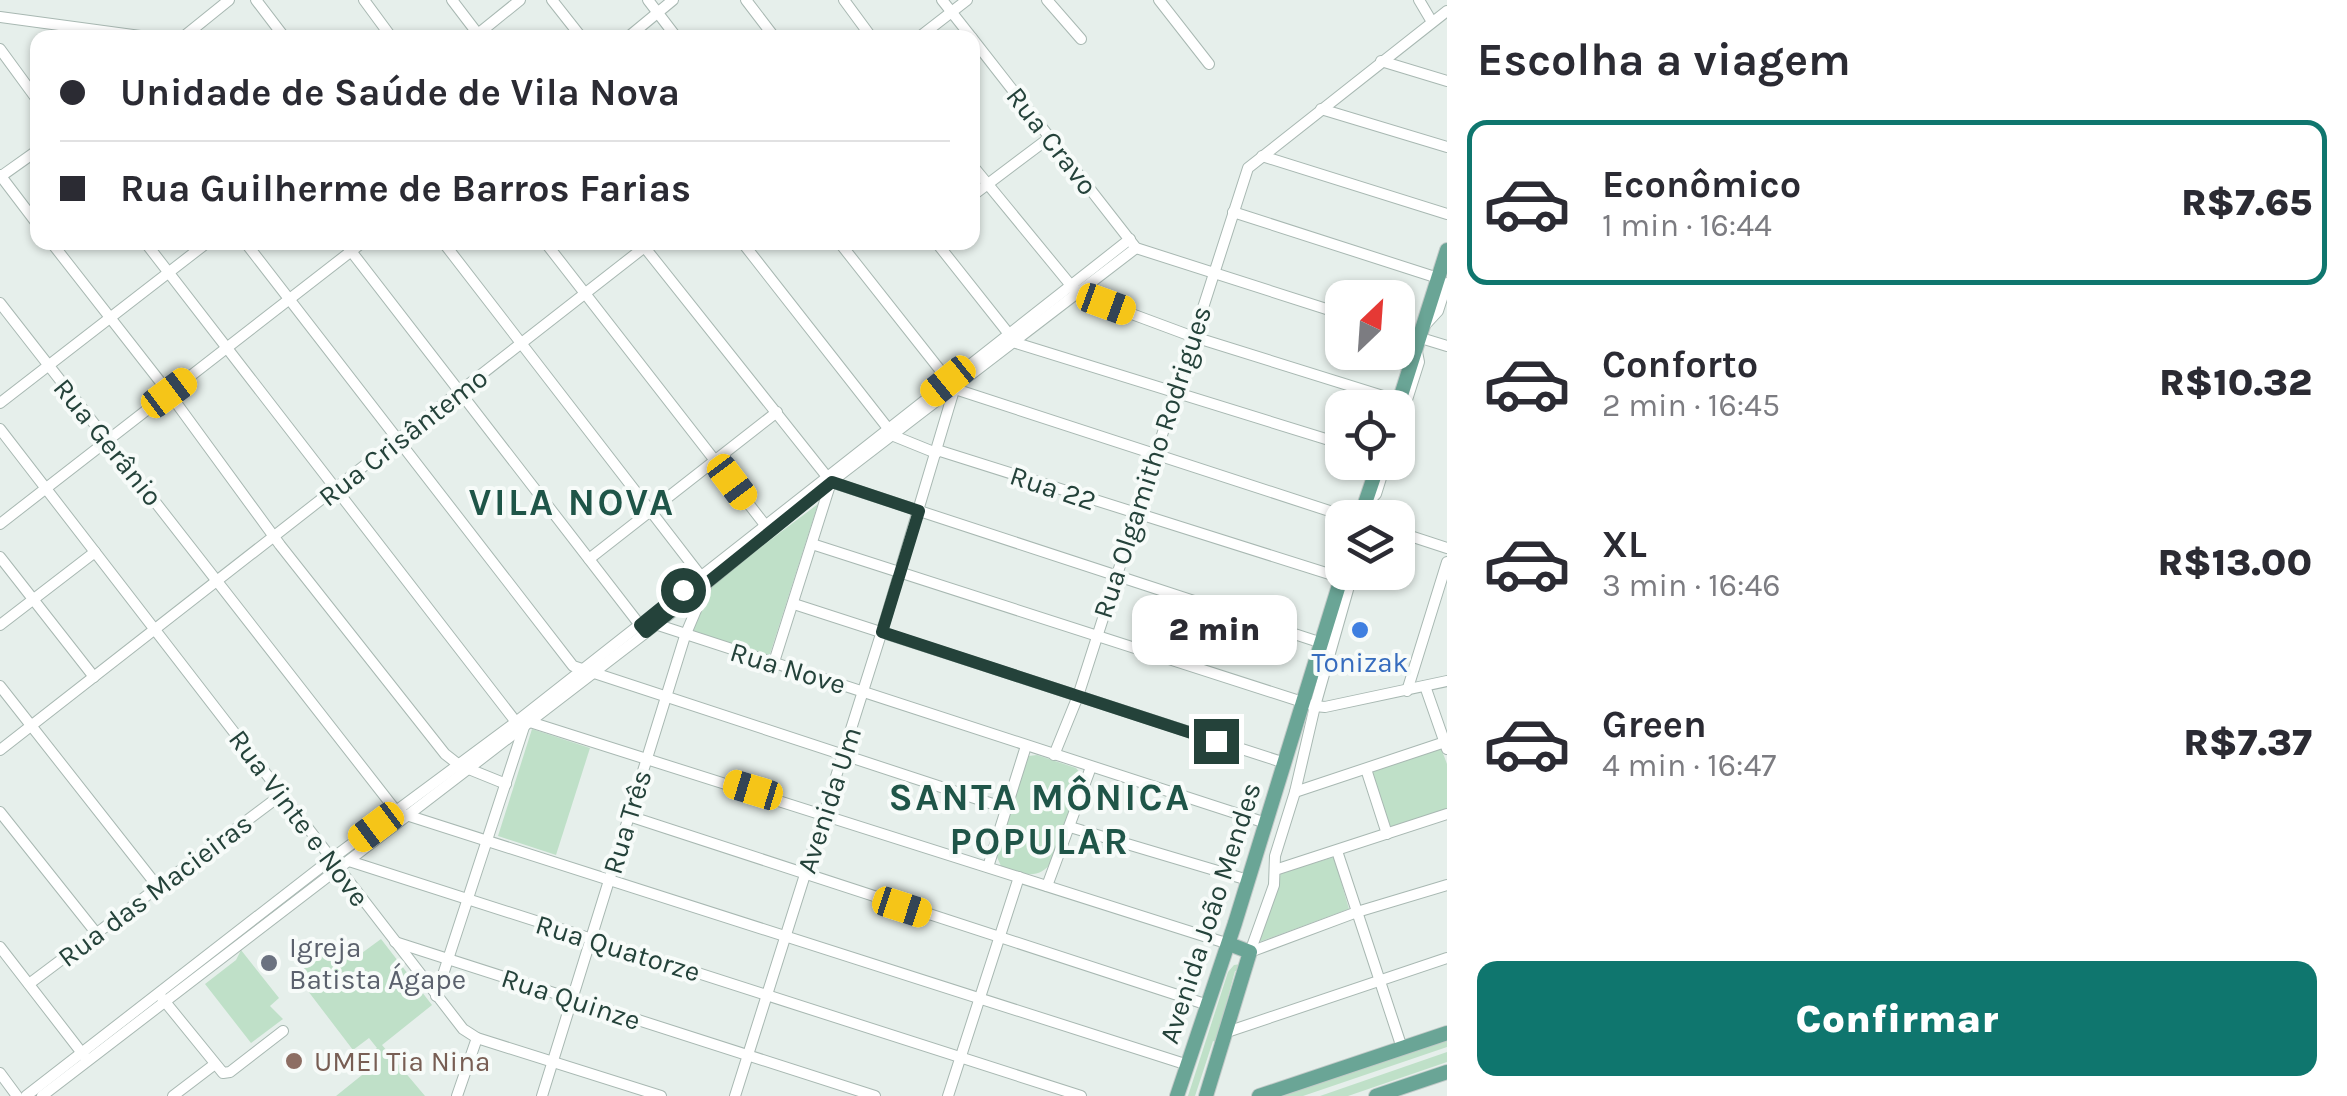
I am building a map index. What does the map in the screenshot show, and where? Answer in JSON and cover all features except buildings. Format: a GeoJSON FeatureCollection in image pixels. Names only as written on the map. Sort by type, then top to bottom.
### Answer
{"type":"FeatureCollection","features":[{"type":"Feature","properties":{"kind":"main road"},"geometry":{"type":"LineString","coordinates":[[1402,390],[1442,280],[1447,252]]}},
{"type":"Feature","properties":{"kind":"main road","name":"Avenida João Mendes"},"geometry":{"type":"LineString","coordinates":[[1179,1092],[1285,763],[1309,704],[1322,644],[1341,590]]}},
{"type":"Feature","properties":{"kind":"main road"},"geometry":{"type":"LineString","coordinates":[[1206,1096],[1250,952],[1229,944]]}},
{"type":"Feature","properties":{"kind":"main road"},"geometry":{"type":"LineString","coordinates":[[1259,1096],[1447,1032]]}},
{"type":"Feature","properties":{"kind":"main road"},"geometry":{"type":"LineString","coordinates":[[1376,1096],[1447,1072]]}},
{"type":"Feature","properties":{"kind":"street"},"geometry":{"type":"LineString","coordinates":[[192,30],[229,0]]}},
{"type":"Feature","properties":{"kind":"street"},"geometry":{"type":"LineString","coordinates":[[256,0],[279,30]]}},
{"type":"Feature","properties":{"kind":"street"},"geometry":{"type":"LineString","coordinates":[[364,0],[386,30]]}},
{"type":"Feature","properties":{"kind":"street"},"geometry":{"type":"LineString","coordinates":[[452,0],[473,30]]}},
{"type":"Feature","properties":{"kind":"street"},"geometry":{"type":"LineString","coordinates":[[484,30],[520,0]]}},
{"type":"Feature","properties":{"kind":"street"},"geometry":{"type":"LineString","coordinates":[[552,0],[576,30]]}},
{"type":"Feature","properties":{"kind":"street"},"geometry":{"type":"LineString","coordinates":[[648,0],[671,30]]}},
{"type":"Feature","properties":{"kind":"street"},"geometry":{"type":"LineString","coordinates":[[636,30],[673,0]]}},
{"type":"Feature","properties":{"kind":"street"},"geometry":{"type":"LineString","coordinates":[[746,0],[769,30]]}},
{"type":"Feature","properties":{"kind":"street"},"geometry":{"type":"LineString","coordinates":[[844,0],[866,30]]}},
{"type":"Feature","properties":{"kind":"street","name":"Rua Cravo"},"geometry":{"type":"LineString","coordinates":[[942,0],[966,30]]}},
{"type":"Feature","properties":{"kind":"street"},"geometry":{"type":"LineString","coordinates":[[928,30],[967,0]]}},
{"type":"Feature","properties":{"kind":"street"},"geometry":{"type":"LineString","coordinates":[[1047,0],[1081,39]]}},
{"type":"Feature","properties":{"kind":"street"},"geometry":{"type":"LineString","coordinates":[[1159,0],[1209,64]]}},
{"type":"Feature","properties":{"kind":"street"},"geometry":{"type":"LineString","coordinates":[[1419,0],[1432,22]]}},
{"type":"Feature","properties":{"kind":"street"},"geometry":{"type":"LineString","coordinates":[[1262,156],[1447,11]]}},
{"type":"Feature","properties":{"kind":"street"},"geometry":{"type":"LineString","coordinates":[[0,17],[63,30]]}},
{"type":"Feature","properties":{"kind":"street","name":"Rua Cravo"},"geometry":{"type":"LineString","coordinates":[[980,48],[1133,244]]}},
{"type":"Feature","properties":{"kind":"street"},"geometry":{"type":"LineString","coordinates":[[0,49],[30,90]]}},
{"type":"Feature","properties":{"kind":"street"},"geometry":{"type":"LineString","coordinates":[[1380,61],[1447,82]]}},
{"type":"Feature","properties":{"kind":"street"},"geometry":{"type":"LineString","coordinates":[[1321,109],[1447,147]]}},
{"type":"Feature","properties":{"kind":"street"},"geometry":{"type":"LineString","coordinates":[[980,190],[1049,138]]}},
{"type":"Feature","properties":{"kind":"street"},"geometry":{"type":"LineString","coordinates":[[30,155],[0,176],[30,215]]}},
{"type":"Feature","properties":{"kind":"street"},"geometry":{"type":"LineString","coordinates":[[1262,156],[1447,214]]}},
{"type":"Feature","properties":{"kind":"street","name":"Rua Olgamitho Rodrigues"},"geometry":{"type":"LineString","coordinates":[[1054,755],[1078,696],[1248,168],[1262,156]]}},
{"type":"Feature","properties":{"kind":"street"},"geometry":{"type":"LineString","coordinates":[[980,174],[1074,290],[1192,336],[1356,390]]}},
{"type":"Feature","properties":{"kind":"street"},"geometry":{"type":"LineString","coordinates":[[1233,212],[1442,280]]}},
{"type":"Feature","properties":{"kind":"street"},"geometry":{"type":"LineString","coordinates":[[26,1096],[54,1081],[523,723],[1133,244],[1212,275],[1325,309]]}},
{"type":"Feature","properties":{"kind":"street"},"geometry":{"type":"LineString","coordinates":[[57,250],[433,739],[463,767],[506,784]]}},
{"type":"Feature","properties":{"kind":"street"},"geometry":{"type":"LineString","coordinates":[[151,250],[523,723],[824,812],[1229,944]]}},
{"type":"Feature","properties":{"kind":"street"},"geometry":{"type":"LineString","coordinates":[[0,404],[198,250]]}},
{"type":"Feature","properties":{"kind":"street"},"geometry":{"type":"LineString","coordinates":[[251,250],[567,661],[586,672],[666,699],[844,753],[1008,809]]}},
{"type":"Feature","properties":{"kind":"street"},"geometry":{"type":"LineString","coordinates":[[0,524],[291,300],[345,250]]}},
{"type":"Feature","properties":{"kind":"street"},"geometry":{"type":"LineString","coordinates":[[350,250],[589,558],[647,625]]}},
{"type":"Feature","properties":{"kind":"street"},"geometry":{"type":"LineString","coordinates":[[449,250],[704,580]]}},
{"type":"Feature","properties":{"kind":"street"},"geometry":{"type":"LineString","coordinates":[[551,250],[769,529]]}},
{"type":"Feature","properties":{"kind":"street","name":"Rua Crisântemo"},"geometry":{"type":"LineString","coordinates":[[0,750],[338,489],[638,250]]}},
{"type":"Feature","properties":{"kind":"street"},"geometry":{"type":"LineString","coordinates":[[650,250],[829,479],[1322,644]]}},
{"type":"Feature","properties":{"kind":"street"},"geometry":{"type":"LineString","coordinates":[[748,250],[891,432]]}},
{"type":"Feature","properties":{"kind":"street"},"geometry":{"type":"LineString","coordinates":[[845,250],[951,385],[1325,510]]}},
{"type":"Feature","properties":{"kind":"street"},"geometry":{"type":"LineString","coordinates":[[942,250],[1012,338],[1325,439]]}},
{"type":"Feature","properties":{"kind":"street","name":"Rua Gerânio"},"geometry":{"type":"LineString","coordinates":[[0,302],[216,582],[402,814]]}},
{"type":"Feature","properties":{"kind":"street"},"geometry":{"type":"LineString","coordinates":[[1415,337],[1447,346]]}},
{"type":"Feature","properties":{"kind":"street"},"geometry":{"type":"LineString","coordinates":[[1410,390],[1419,362],[1419,338]]}},
{"type":"Feature","properties":{"kind":"street","name":"Avenida Um"},"geometry":{"type":"LineString","coordinates":[[734,1096],[864,692],[937,452],[951,385]]}},
{"type":"Feature","properties":{"kind":"street"},"geometry":{"type":"LineString","coordinates":[[589,558],[777,412]]}},
{"type":"Feature","properties":{"kind":"street","name":"Rua Vinte e Nove"},"geometry":{"type":"LineString","coordinates":[[0,429],[462,1030],[627,1091],[661,1096]]}},
{"type":"Feature","properties":{"kind":"street","name":"Rua 22"},"geometry":{"type":"LineString","coordinates":[[891,432],[937,452],[1325,568]]}},
{"type":"Feature","properties":{"kind":"street"},"geometry":{"type":"LineString","coordinates":[[774,662],[829,479]]}},
{"type":"Feature","properties":{"kind":"street"},"geometry":{"type":"LineString","coordinates":[[1415,538],[1447,548]]}},
{"type":"Feature","properties":{"kind":"street"},"geometry":{"type":"LineString","coordinates":[[812,544],[1309,704],[1325,707],[1447,681]]}},
{"type":"Feature","properties":{"kind":"street"},"geometry":{"type":"LineString","coordinates":[[0,625],[95,552]]}},
{"type":"Feature","properties":{"kind":"street"},"geometry":{"type":"LineString","coordinates":[[0,556],[94,677]]}},
{"type":"Feature","properties":{"kind":"street"},"geometry":{"type":"LineString","coordinates":[[1407,691],[1447,562]]}},
{"type":"Feature","properties":{"kind":"street","name":"Rua Três"},"geometry":{"type":"LineString","coordinates":[[542,1096],[704,580]]}},
{"type":"Feature","properties":{"kind":"street","name":"Avenida João Mendes"},"geometry":{"type":"LineString","coordinates":[[1309,704],[1341,590]]}},
{"type":"Feature","properties":{"kind":"street"},"geometry":{"type":"LineString","coordinates":[[794,604],[1285,763]]}},
{"type":"Feature","properties":{"kind":"street","name":"Rua Nove"},"geometry":{"type":"LineString","coordinates":[[647,625],[774,662],[1266,822]]}},
{"type":"Feature","properties":{"kind":"street"},"geometry":{"type":"LineString","coordinates":[[0,686],[158,886]]}},
{"type":"Feature","properties":{"kind":"street"},"geometry":{"type":"LineString","coordinates":[[1295,792],[1446,745],[1425,686]]}},
{"type":"Feature","properties":{"kind":"street"},"geometry":{"type":"LineString","coordinates":[[1250,952],[1274,885],[1275,856],[1295,792],[1309,704]]}},
{"type":"Feature","properties":{"kind":"street"},"geometry":{"type":"LineString","coordinates":[[436,996],[523,723]]}},
{"type":"Feature","properties":{"kind":"street"},"geometry":{"type":"LineString","coordinates":[[988,867],[1026,746]]}},
{"type":"Feature","properties":{"kind":"street"},"geometry":{"type":"LineString","coordinates":[[1048,886],[1091,767]]}},
{"type":"Feature","properties":{"kind":"street"},"geometry":{"type":"LineString","coordinates":[[1366,768],[1387,834]]}},
{"type":"Feature","properties":{"kind":"street","name":"Rua das Macieiras"},"geometry":{"type":"LineString","coordinates":[[29,984],[281,795]]}},
{"type":"Feature","properties":{"kind":"street"},"geometry":{"type":"LineString","coordinates":[[0,812],[97,934]]}},
{"type":"Feature","properties":{"kind":"street"},"geometry":{"type":"LineString","coordinates":[[402,814],[1188,1064]]}},
{"type":"Feature","properties":{"kind":"street"},"geometry":{"type":"LineString","coordinates":[[334,864],[350,860],[402,814]]}},
{"type":"Feature","properties":{"kind":"street"},"geometry":{"type":"LineString","coordinates":[[1275,870],[1447,814]]}},
{"type":"Feature","properties":{"kind":"street"},"geometry":{"type":"LineString","coordinates":[[629,816],[999,940],[1208,1005]]}},
{"type":"Feature","properties":{"kind":"street"},"geometry":{"type":"LineString","coordinates":[[1070,827],[1248,880]]}},
{"type":"Feature","properties":{"kind":"street"},"geometry":{"type":"LineString","coordinates":[[1337,851],[1402,1048]]}},
{"type":"Feature","properties":{"kind":"street","name":"Rua Quatorze"},"geometry":{"type":"LineString","coordinates":[[350,860],[1081,1096]]}},
{"type":"Feature","properties":{"kind":"street"},"geometry":{"type":"LineString","coordinates":[[948,1096],[1019,877]]}},
{"type":"Feature","properties":{"kind":"street"},"geometry":{"type":"LineString","coordinates":[[1250,952],[1358,912],[1447,885]]}},
{"type":"Feature","properties":{"kind":"street","name":"Rua Quinze"},"geometry":{"type":"LineString","coordinates":[[394,941],[876,1096]]}},
{"type":"Feature","properties":{"kind":"street"},"geometry":{"type":"LineString","coordinates":[[0,947],[85,1057]]}},
{"type":"Feature","properties":{"kind":"street"},"geometry":{"type":"LineString","coordinates":[[1224,1033],[1447,958]]}},
{"type":"Feature","properties":{"kind":"street"},"geometry":{"type":"LineString","coordinates":[[162,997],[223,1073],[228,1074],[283,1032]]}},
{"type":"Feature","properties":{"kind":"street"},"geometry":{"type":"LineString","coordinates":[[458,1096],[476,1038]]}},
{"type":"Feature","properties":{"kind":"street"},"geometry":{"type":"LineString","coordinates":[[173,1096],[214,1064]]}},
{"type":"Feature","properties":{"kind":"street"},"geometry":{"type":"LineString","coordinates":[[0,1072],[17,1096]]}},
{"type":"Feature","properties":{"kind":"street"},"geometry":{"type":"LineString","coordinates":[[42,1096],[54,1081]]}},
{"type":"Feature","properties":{"kind":"green space"},"geometry":{"type":"Polygon","coordinates":[[[818,504],[770,654],[694,634],[692,630],[709,589],[716,581],[818,504]]]}},
{"type":"Feature","properties":{"kind":"green space"},"geometry":{"type":"Polygon","coordinates":[[[532,729],[590,748],[556,855],[498,836],[532,729]]]}},
{"type":"Feature","properties":{"kind":"green space"},"geometry":{"type":"Polygon","coordinates":[[[1441,748],[1447,764],[1447,809],[1391,828],[1371,772],[1441,748]]]}},
{"type":"Feature","properties":{"kind":"green space"},"geometry":{"type":"Polygon","coordinates":[[[1037,755],[1076,768],[1082,775],[1052,862],[1041,872],[1028,874],[1001,866],[996,855],[1028,756],[1037,755]]]}},
{"type":"Feature","properties":{"kind":"green space"},"geometry":{"type":"Polygon","coordinates":[[[1334,857],[1349,909],[1259,942],[1281,873],[1334,857]]]}},
{"type":"Feature","properties":{"kind":"green space"},"geometry":{"type":"Polygon","coordinates":[[[381,939],[432,1005],[382,1045],[425,1096],[336,1096],[367,1071],[360,1061],[377,1048],[369,1038],[353,1050],[295,974],[337,943],[351,961],[381,939]]]}},
{"type":"Feature","properties":{"kind":"green space"},"geometry":{"type":"Polygon","coordinates":[[[241,950],[279,998],[270,1006],[283,1019],[251,1043],[205,984],[236,960],[241,950]]]}},
{"type":"Feature","properties":{"kind":"green space"},"geometry":{"type":"Polygon","coordinates":[[[1241,964],[1235,971],[1216,1042],[1213,1041],[1195,1096],[1188,1096],[1228,972],[1241,964]]]}},
{"type":"Feature","properties":{"kind":"green space"},"geometry":{"type":"Polygon","coordinates":[[[1447,1038],[1447,1047],[1303,1096],[1275,1096],[1447,1038]]]}},
{"type":"Feature","properties":{"kind":"green space"},"geometry":{"type":"Polygon","coordinates":[[[1447,1052],[1447,1062],[1348,1096],[1320,1096],[1447,1052]]]}},
{"type":"Feature","properties":{"kind":"place","name":"Tonizak"},"geometry":{"type":"Point","coordinates":[1360,630]}},
{"type":"Feature","properties":{"kind":"place","name":"Igreja Batista Ágape"},"geometry":{"type":"Point","coordinates":[269,963]}},
{"type":"Feature","properties":{"kind":"place","name":"UMEI Tia Nina"},"geometry":{"type":"Point","coordinates":[294,1061]}},
{"type":"Feature","properties":{"kind":"district","name":"VILA NOVA"},"geometry":{"type":"Point","coordinates":[572,502]}},
{"type":"Feature","properties":{"kind":"district","name":"SANTA MÔNICA POPULAR"},"geometry":{"type":"Point","coordinates":[1040,819]}},
{"type":"Feature","properties":{"kind":"route"},"geometry":{"type":"LineString","coordinates":[[683,590],[640,625],[646,632],[832,482],[919,511],[882,632],[1216,741]]}}]}
